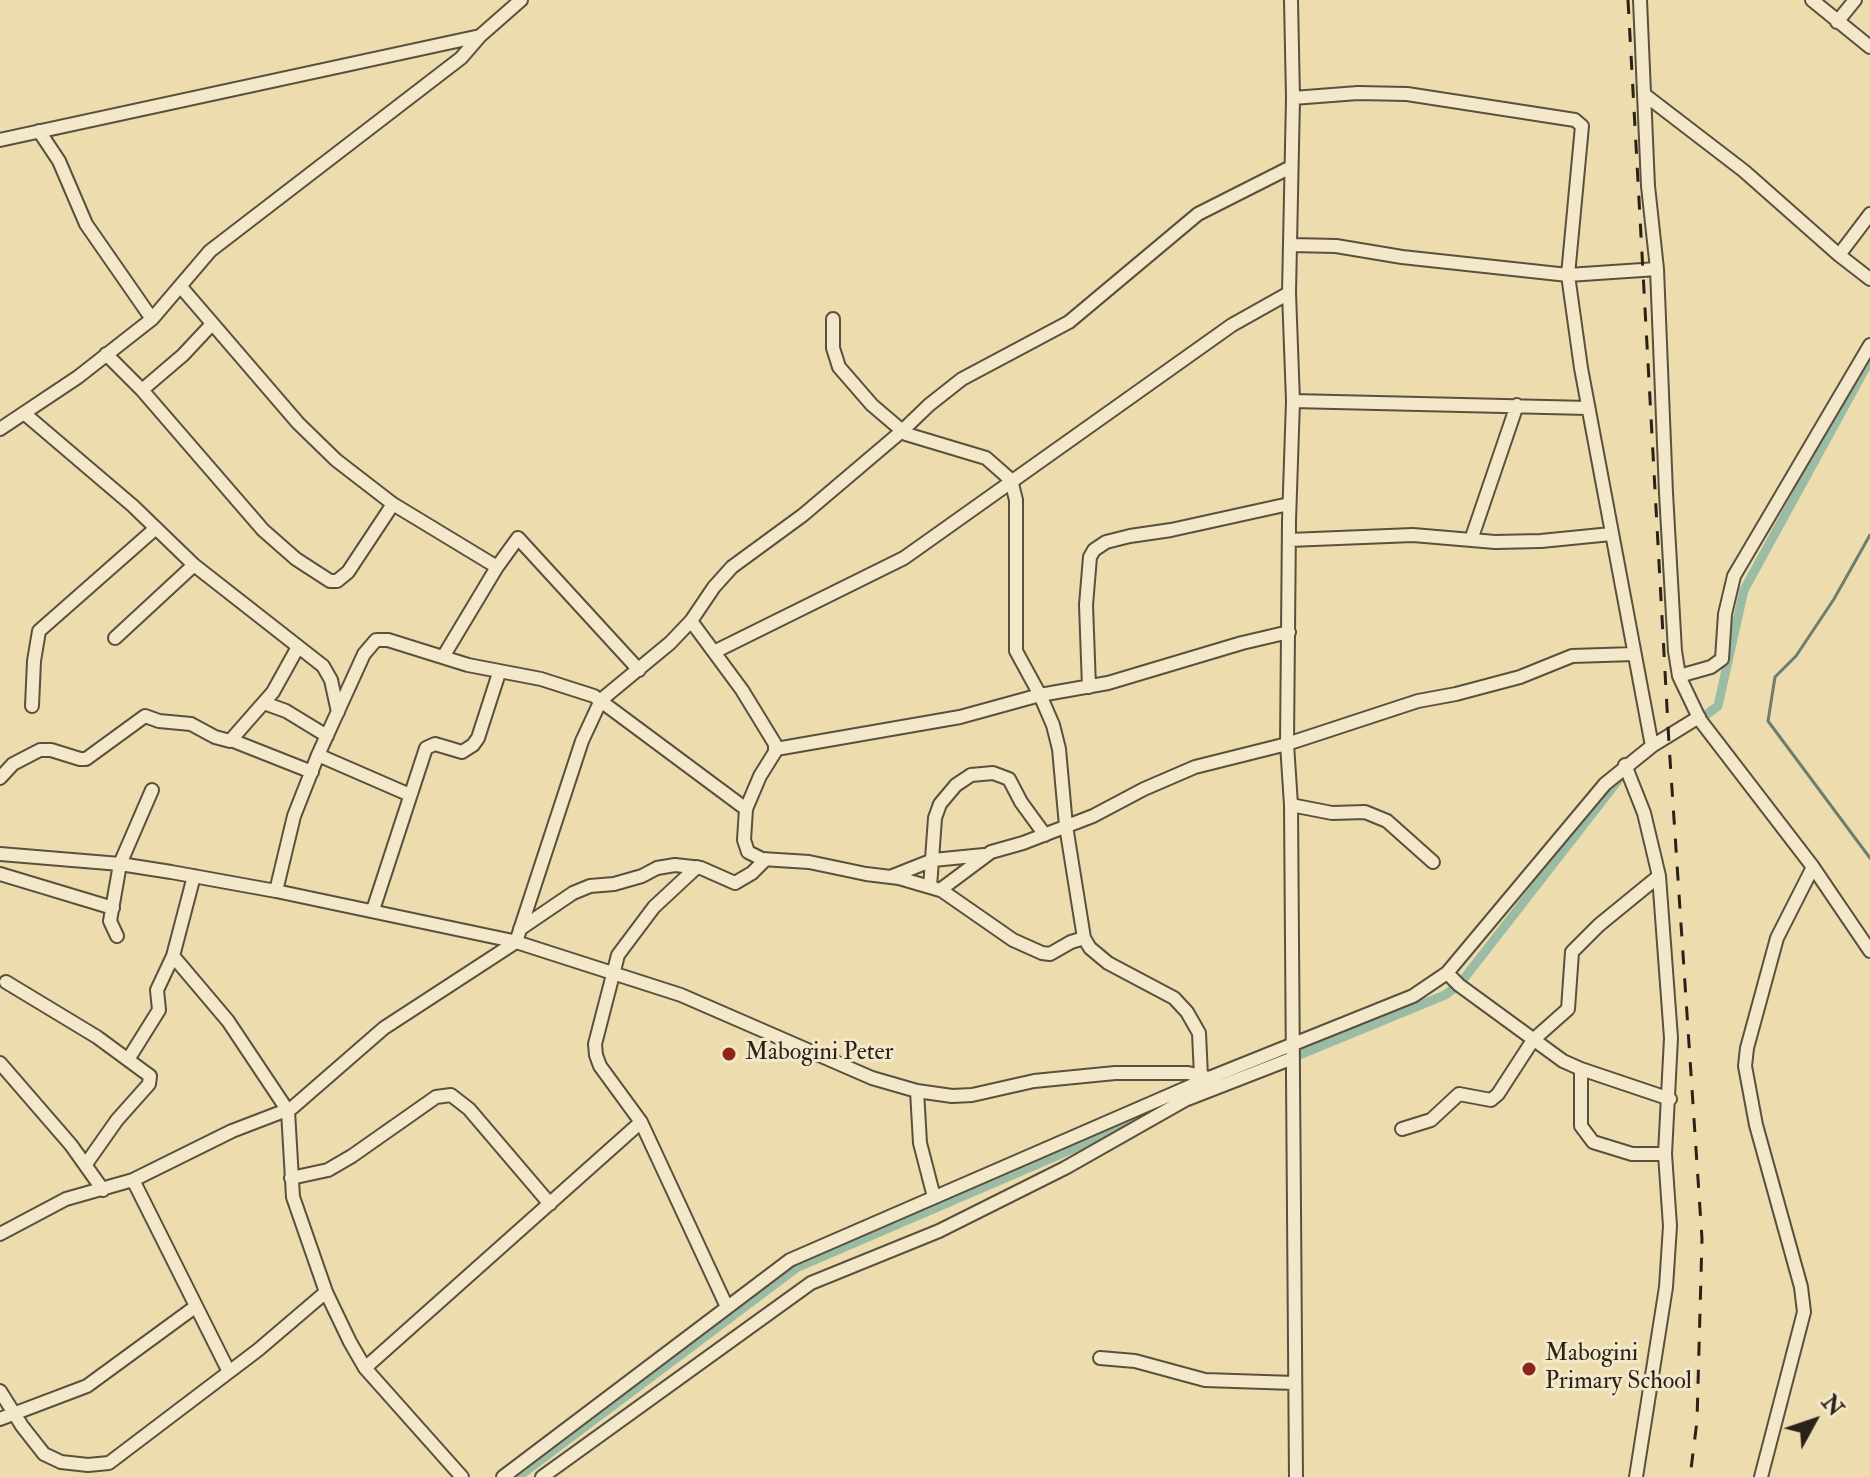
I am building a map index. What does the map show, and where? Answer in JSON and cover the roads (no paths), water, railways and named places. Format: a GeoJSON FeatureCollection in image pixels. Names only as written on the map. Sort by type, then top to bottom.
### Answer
{"type":"FeatureCollection","features":[{"type":"Feature","properties":{"kind":"street"},"geometry":{"type":"LineString","coordinates":[[0,429],[25,414],[152,319],[210,251],[461,58],[480,36],[521,0]]}},
{"type":"Feature","properties":{"kind":"street"},"geometry":{"type":"LineString","coordinates":[[1291,0],[1293,98],[1289,293],[1293,401],[1287,744],[1291,805],[1296,1477]]}},
{"type":"Feature","properties":{"kind":"street"},"geometry":{"type":"LineString","coordinates":[[1640,0],[1648,186],[1657,269],[1666,493],[1679,676],[1699,717],[1813,867],[1870,951]]}},
{"type":"Feature","properties":{"kind":"street"},"geometry":{"type":"LineString","coordinates":[[1812,0],[1870,47]]}},
{"type":"Feature","properties":{"kind":"street"},"geometry":{"type":"LineString","coordinates":[[1837,22],[1855,0]]}},
{"type":"Feature","properties":{"kind":"street"},"geometry":{"type":"LineString","coordinates":[[0,140],[480,36]]}},
{"type":"Feature","properties":{"kind":"street"},"geometry":{"type":"LineString","coordinates":[[1293,98],[1358,93],[1407,94],[1580,122],[1583,131],[1568,275],[1588,408],[1652,746]]}},
{"type":"Feature","properties":{"kind":"street"},"geometry":{"type":"LineString","coordinates":[[1645,95],[1744,171],[1870,279]]}},
{"type":"Feature","properties":{"kind":"street"},"geometry":{"type":"LineString","coordinates":[[39,131],[59,161],[86,224],[152,319]]}},
{"type":"Feature","properties":{"kind":"street"},"geometry":{"type":"LineString","coordinates":[[0,1234],[66,1199],[133,1180],[232,1131],[288,1111],[384,1028],[516,942],[582,741],[601,700],[639,670],[691,621],[732,567],[785,529],[929,405],[971,373],[1069,322],[1198,214],[1291,167]]}},
{"type":"Feature","properties":{"kind":"street"},"geometry":{"type":"LineString","coordinates":[[1839,255],[1870,214]]}},
{"type":"Feature","properties":{"kind":"street"},"geometry":{"type":"LineString","coordinates":[[1291,245],[1336,246],[1402,257],[1568,275],[1657,269]]}},
{"type":"Feature","properties":{"kind":"street"},"geometry":{"type":"LineString","coordinates":[[181,287],[316,442],[393,504],[497,567]]}},
{"type":"Feature","properties":{"kind":"street"},"geometry":{"type":"LineString","coordinates":[[714,652],[904,558],[1232,325],[1289,293]]}},
{"type":"Feature","properties":{"kind":"street"},"geometry":{"type":"LineString","coordinates":[[833,319],[833,348],[839,367],[863,396],[902,431],[927,442],[986,458],[1011,480],[1016,500],[1016,651],[1040,695],[1059,749],[1066,826],[1084,938],[1090,948],[1108,963],[1174,998],[1187,1012],[1199,1033],[1205,1077]]}},
{"type":"Feature","properties":{"kind":"street"},"geometry":{"type":"LineString","coordinates":[[142,390],[183,355],[212,324]]}},
{"type":"Feature","properties":{"kind":"street"},"geometry":{"type":"LineString","coordinates":[[1679,676],[1711,667],[1722,659],[1725,614],[1734,576],[1870,345]]}},
{"type":"Feature","properties":{"kind":"street"},"geometry":{"type":"LineString","coordinates":[[106,354],[142,390],[263,530],[296,559],[330,581],[337,581],[348,572],[393,504]]}},
{"type":"Feature","properties":{"kind":"street"},"geometry":{"type":"LineString","coordinates":[[1293,401],[1588,408]]}},
{"type":"Feature","properties":{"kind":"street"},"geometry":{"type":"LineString","coordinates":[[1471,540],[1517,405]]}},
{"type":"Feature","properties":{"kind":"street"},"geometry":{"type":"LineString","coordinates":[[25,414],[194,565],[328,673],[338,712]]}},
{"type":"Feature","properties":{"kind":"street"},"geometry":{"type":"LineString","coordinates":[[1089,687],[1086,605],[1090,557],[1094,550],[1106,542],[1130,536],[1289,504]]}},
{"type":"Feature","properties":{"kind":"street"},"geometry":{"type":"LineString","coordinates":[[32,706],[39,631],[156,528]]}},
{"type":"Feature","properties":{"kind":"street"},"geometry":{"type":"LineString","coordinates":[[1289,540],[1413,535],[1495,542],[1611,534]]}},
{"type":"Feature","properties":{"kind":"street"},"geometry":{"type":"LineString","coordinates":[[443,657],[497,567],[515,540],[521,539],[639,670]]}},
{"type":"Feature","properties":{"kind":"street"},"geometry":{"type":"LineString","coordinates":[[115,638],[194,565]]}},
{"type":"Feature","properties":{"kind":"street"},"geometry":{"type":"LineString","coordinates":[[691,621],[771,735],[776,749]]}},
{"type":"Feature","properties":{"kind":"street"},"geometry":{"type":"LineString","coordinates":[[1084,938],[1050,954],[1042,953],[1013,940],[936,888],[809,862],[757,858],[746,850],[746,809],[760,776],[776,749],[960,717],[1040,695],[1089,687],[1289,632]]}},
{"type":"Feature","properties":{"kind":"street"},"geometry":{"type":"LineString","coordinates":[[276,891],[294,816],[318,755],[364,654],[376,640],[388,640],[499,673],[541,679],[588,693],[718,785],[746,809]]}},
{"type":"Feature","properties":{"kind":"street"},"geometry":{"type":"LineString","coordinates":[[231,740],[264,703],[298,647]]}},
{"type":"Feature","properties":{"kind":"street"},"geometry":{"type":"LineString","coordinates":[[936,888],[1000,848],[1045,835],[1195,767],[1287,744],[1418,701],[1520,677],[1572,656],[1634,654]]}},
{"type":"Feature","properties":{"kind":"street"},"geometry":{"type":"LineString","coordinates":[[373,910],[428,746],[435,744],[462,752],[473,745],[499,673]]}},
{"type":"Feature","properties":{"kind":"street"},"geometry":{"type":"LineString","coordinates":[[264,703],[286,711],[327,736]]}},
{"type":"Feature","properties":{"kind":"street"},"geometry":{"type":"LineString","coordinates":[[0,778],[13,764],[40,750],[51,750],[83,760],[145,716],[159,721],[181,721],[215,737],[231,740],[312,772]]}},
{"type":"Feature","properties":{"kind":"street"},"geometry":{"type":"LineString","coordinates":[[503,1477],[790,1260],[1205,1077],[1413,996],[1447,973],[1605,784],[1627,770],[1652,746],[1699,717]]}},
{"type":"Feature","properties":{"kind":"street"},"geometry":{"type":"LineString","coordinates":[[318,755],[410,795]]}},
{"type":"Feature","properties":{"kind":"street"},"geometry":{"type":"LineString","coordinates":[[1627,770],[1644,813],[1659,876],[1671,1038],[1665,1154],[1670,1226],[1666,1287],[1636,1477]]}},
{"type":"Feature","properties":{"kind":"street"},"geometry":{"type":"LineString","coordinates":[[936,888],[933,860],[935,818],[940,804],[956,785],[971,775],[993,773],[1009,779],[1045,835]]}},
{"type":"Feature","properties":{"kind":"street"},"geometry":{"type":"LineString","coordinates":[[117,936],[110,923],[120,864],[152,790]]}},
{"type":"Feature","properties":{"kind":"street"},"geometry":{"type":"LineString","coordinates":[[1291,805],[1332,813],[1365,812],[1387,821],[1433,862]]}},
{"type":"Feature","properties":{"kind":"street"},"geometry":{"type":"LineString","coordinates":[[0,854],[120,864],[194,876],[373,910],[516,942],[681,995],[872,1078],[917,1091],[952,1096],[972,1095],[1034,1081],[1115,1073],[1188,1073],[1205,1077]]}},
{"type":"Feature","properties":{"kind":"street"},"geometry":{"type":"LineString","coordinates":[[890,877],[933,860],[986,855]]}},
{"type":"Feature","properties":{"kind":"street"},"geometry":{"type":"LineString","coordinates":[[520,929],[573,893],[590,886],[614,884],[664,866],[697,867],[735,883],[752,873],[766,859]]}},
{"type":"Feature","properties":{"kind":"street"},"geometry":{"type":"LineString","coordinates":[[697,867],[654,907],[624,945],[612,972],[595,1044],[600,1066],[641,1122],[727,1307]]}},
{"type":"Feature","properties":{"kind":"street"},"geometry":{"type":"LineString","coordinates":[[1761,1477],[1804,1312],[1801,1287],[1756,1125],[1745,1066],[1747,1048],[1777,938],[1813,867]]}},
{"type":"Feature","properties":{"kind":"street"},"geometry":{"type":"LineString","coordinates":[[0,874],[113,908]]}},
{"type":"Feature","properties":{"kind":"street"},"geometry":{"type":"LineString","coordinates":[[129,1058],[159,1011],[157,990],[173,956],[194,876]]}},
{"type":"Feature","properties":{"kind":"street"},"geometry":{"type":"LineString","coordinates":[[1402,1129],[1431,1120],[1459,1094],[1483,1100],[1494,1098],[1533,1040],[1568,1009],[1572,952],[1599,925],[1659,876]]}},
{"type":"Feature","properties":{"kind":"street"},"geometry":{"type":"LineString","coordinates":[[173,956],[228,1021],[288,1111],[293,1197],[326,1292],[365,1368],[462,1477]]}},
{"type":"Feature","properties":{"kind":"street"},"geometry":{"type":"LineString","coordinates":[[1447,973],[1549,1052],[1581,1069],[1670,1099]]}},
{"type":"Feature","properties":{"kind":"street"},"geometry":{"type":"LineString","coordinates":[[6,982],[129,1058],[150,1076],[149,1084],[117,1120],[86,1164]]}},
{"type":"Feature","properties":{"kind":"street"},"geometry":{"type":"LineString","coordinates":[[542,1477],[811,1283],[939,1231],[1065,1168],[1185,1100],[1293,1058]]}},
{"type":"Feature","properties":{"kind":"street"},"geometry":{"type":"LineString","coordinates":[[0,1063],[86,1164],[103,1190]]}},
{"type":"Feature","properties":{"kind":"street"},"geometry":{"type":"LineString","coordinates":[[1581,1069],[1581,1126],[1593,1142],[1632,1154],[1665,1154]]}},
{"type":"Feature","properties":{"kind":"street"},"geometry":{"type":"LineString","coordinates":[[917,1091],[920,1143],[934,1197]]}},
{"type":"Feature","properties":{"kind":"street"},"geometry":{"type":"LineString","coordinates":[[291,1178],[328,1170],[436,1097],[451,1095],[469,1109],[550,1204]]}},
{"type":"Feature","properties":{"kind":"street"},"geometry":{"type":"LineString","coordinates":[[365,1368],[641,1122]]}},
{"type":"Feature","properties":{"kind":"street"},"geometry":{"type":"LineString","coordinates":[[133,1180],[229,1372]]}},
{"type":"Feature","properties":{"kind":"street"},"geometry":{"type":"LineString","coordinates":[[0,1391],[31,1438],[50,1458],[88,1465],[109,1463],[229,1372],[326,1292]]}},
{"type":"Feature","properties":{"kind":"street"},"geometry":{"type":"LineString","coordinates":[[0,1419],[87,1386],[195,1307]]}},
{"type":"Feature","properties":{"kind":"street"},"geometry":{"type":"LineString","coordinates":[[1100,1358],[1135,1361],[1205,1380],[1294,1383]]}},
{"type":"Feature","properties":{"kind":"waterway"},"geometry":{"type":"LineString","coordinates":[[1696,722],[1718,706],[1744,590],[1870,360]]}},
{"type":"Feature","properties":{"kind":"waterway"},"geometry":{"type":"LineString","coordinates":[[1870,535],[1834,599],[1796,656],[1775,677],[1768,721],[1870,858]]}},
{"type":"Feature","properties":{"kind":"waterway"},"geometry":{"type":"LineString","coordinates":[[1287,1060],[1445,995],[1459,985],[1620,778]]}},
{"type":"Feature","properties":{"kind":"waterway"},"geometry":{"type":"LineString","coordinates":[[518,1477],[798,1267],[1140,1120]]}},
{"type":"Feature","properties":{"kind":"railway"},"geometry":{"type":"LineString","coordinates":[[1628,0],[1669,744],[1702,1239],[1697,1421],[1690,1477]]}},
{"type":"Feature","properties":{"kind":"place","name":"Mabogini Peter"},"geometry":{"type":"Point","coordinates":[729,1054]}},
{"type":"Feature","properties":{"kind":"place","name":"Mabogini Primary School"},"geometry":{"type":"Point","coordinates":[1529,1369]}}]}
